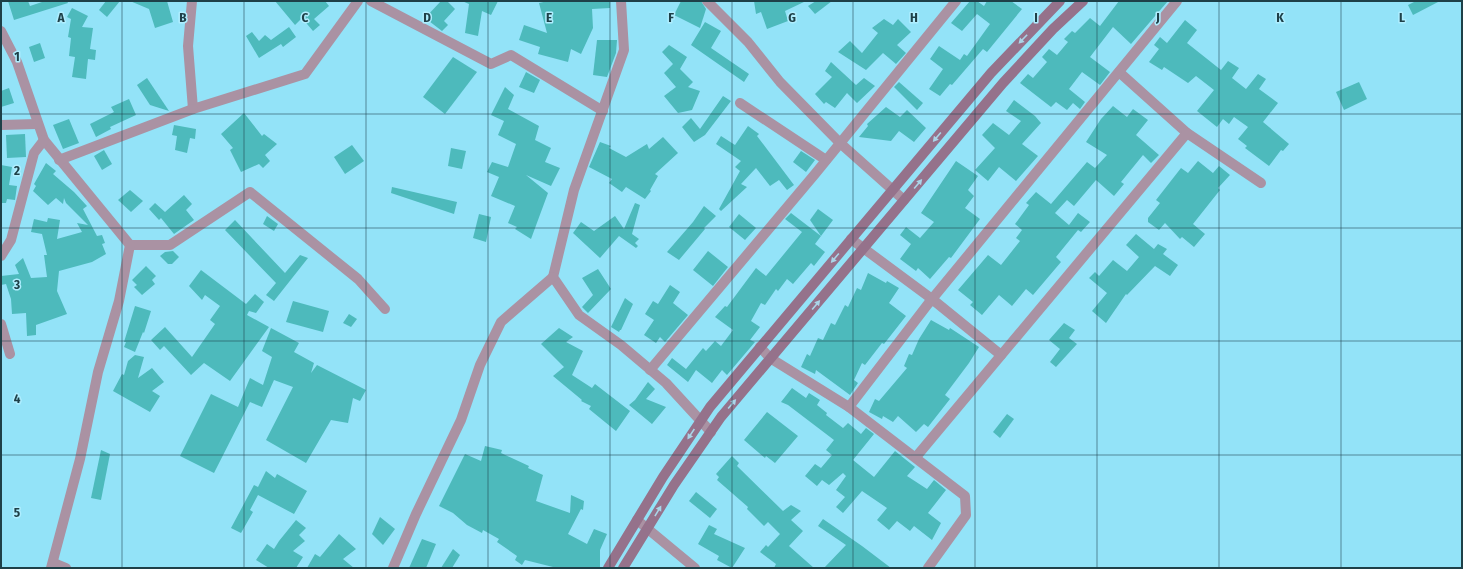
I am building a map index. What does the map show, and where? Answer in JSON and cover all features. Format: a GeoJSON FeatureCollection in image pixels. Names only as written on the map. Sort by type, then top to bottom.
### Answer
{"type":"FeatureCollection","features":[{"type":"Feature","properties":{"kind":"main road"},"geometry":{"type":"LineString","coordinates":[[608,568],[662,477],[710,407],[991,73],[1060,1]]}},
{"type":"Feature","properties":{"kind":"main road"},"geometry":{"type":"LineString","coordinates":[[623,568],[674,485],[721,417],[1003,83],[1053,29],[1083,1]]}},
{"type":"Feature","properties":{"kind":"street"},"geometry":{"type":"LineString","coordinates":[[192,1],[188,46],[193,109]]}},
{"type":"Feature","properties":{"kind":"street"},"geometry":{"type":"LineString","coordinates":[[59,160],[193,109],[305,74],[358,1]]}},
{"type":"Feature","properties":{"kind":"street"},"geometry":{"type":"LineString","coordinates":[[371,1],[491,64],[511,55],[603,111]]}},
{"type":"Feature","properties":{"kind":"street"},"geometry":{"type":"LineString","coordinates":[[393,568],[416,514],[461,420],[480,365],[501,322],[553,277],[574,190],[624,50],[621,1]]}},
{"type":"Feature","properties":{"kind":"street"},"geometry":{"type":"LineString","coordinates":[[707,1],[748,42],[780,82],[840,143],[904,200]]}},
{"type":"Feature","properties":{"kind":"street"},"geometry":{"type":"LineString","coordinates":[[650,370],[826,160],[956,1]]}},
{"type":"Feature","properties":{"kind":"street"},"geometry":{"type":"LineString","coordinates":[[850,407],[932,299],[1177,1]]}},
{"type":"Feature","properties":{"kind":"street"},"geometry":{"type":"LineString","coordinates":[[1,31],[17,62],[37,124],[44,140],[130,245]]}},
{"type":"Feature","properties":{"kind":"street"},"geometry":{"type":"LineString","coordinates":[[1118,72],[1188,133],[1261,183]]}},
{"type":"Feature","properties":{"kind":"street"},"geometry":{"type":"LineString","coordinates":[[740,103],[826,160]]}},
{"type":"Feature","properties":{"kind":"street"},"geometry":{"type":"LineString","coordinates":[[1,125],[37,124]]}},
{"type":"Feature","properties":{"kind":"street"},"geometry":{"type":"LineString","coordinates":[[916,457],[1188,133]]}},
{"type":"Feature","properties":{"kind":"street"},"geometry":{"type":"LineString","coordinates":[[1,256],[11,240],[34,153],[44,140]]}},
{"type":"Feature","properties":{"kind":"street"},"geometry":{"type":"LineString","coordinates":[[130,245],[170,245],[250,192],[358,279],[385,309]]}},
{"type":"Feature","properties":{"kind":"street"},"geometry":{"type":"LineString","coordinates":[[851,239],[932,299],[1002,355]]}},
{"type":"Feature","properties":{"kind":"street"},"geometry":{"type":"LineString","coordinates":[[66,568],[52,565],[80,459],[98,372],[119,300],[130,245]]}},
{"type":"Feature","properties":{"kind":"street"},"geometry":{"type":"LineString","coordinates":[[553,277],[579,315],[621,345],[666,383],[700,422],[711,432]]}},
{"type":"Feature","properties":{"kind":"street"},"geometry":{"type":"LineString","coordinates":[[1,324],[10,354]]}},
{"type":"Feature","properties":{"kind":"street"},"geometry":{"type":"LineString","coordinates":[[760,348],[770,358],[850,407],[965,496],[966,515],[928,568]]}},
{"type":"Feature","properties":{"kind":"street"},"geometry":{"type":"LineString","coordinates":[[637,520],[648,527],[696,568]]}},
{"type":"Feature","properties":{"kind":"building"},"geometry":{"type":"Polygon","coordinates":[[[8,1],[28,1],[30,6],[45,1],[67,1],[68,3],[14,20],[8,1]]]}},
{"type":"Feature","properties":{"kind":"building"},"geometry":{"type":"Polygon","coordinates":[[[106,1],[120,1],[107,17],[99,10],[106,1]]]}},
{"type":"Feature","properties":{"kind":"building"},"geometry":{"type":"Polygon","coordinates":[[[130,1],[167,1],[173,22],[155,28],[149,9],[130,1]]]}},
{"type":"Feature","properties":{"kind":"building"},"geometry":{"type":"Polygon","coordinates":[[[275,1],[325,1],[329,6],[314,19],[320,25],[313,31],[302,18],[295,25],[275,1]]]}},
{"type":"Feature","properties":{"kind":"building"},"geometry":{"type":"Polygon","coordinates":[[[441,1],[447,1],[455,9],[444,21],[448,25],[442,31],[425,18],[441,1]]]}},
{"type":"Feature","properties":{"kind":"building"},"geometry":{"type":"Polygon","coordinates":[[[462,1],[498,1],[491,15],[482,11],[478,36],[465,33],[469,4],[462,1]]]}},
{"type":"Feature","properties":{"kind":"building"},"geometry":{"type":"Polygon","coordinates":[[[548,1],[610,1],[610,8],[592,9],[593,28],[581,54],[571,49],[568,62],[538,54],[540,47],[519,40],[524,25],[547,33],[539,3],[548,1]]]}},
{"type":"Feature","properties":{"kind":"building"},"geometry":{"type":"Polygon","coordinates":[[[681,1],[701,1],[706,9],[700,28],[674,15],[681,1]]]}},
{"type":"Feature","properties":{"kind":"building"},"geometry":{"type":"Polygon","coordinates":[[[754,1],[806,1],[785,11],[788,21],[767,29],[761,12],[756,14],[754,1]]]}},
{"type":"Feature","properties":{"kind":"building"},"geometry":{"type":"Polygon","coordinates":[[[816,1],[832,1],[815,14],[808,6],[816,1]]]}},
{"type":"Feature","properties":{"kind":"building"},"geometry":{"type":"Polygon","coordinates":[[[970,1],[977,1],[984,6],[987,1],[1011,1],[1022,9],[987,52],[983,49],[952,85],[950,84],[940,96],[929,89],[943,69],[930,59],[939,46],[960,60],[964,54],[967,56],[990,24],[977,14],[962,31],[951,23],[970,1]]]}},
{"type":"Feature","properties":{"kind":"building"},"geometry":{"type":"Polygon","coordinates":[[[1119,1],[1168,1],[1131,44],[1113,27],[1090,57],[1110,72],[1100,85],[1082,72],[1069,89],[1085,102],[1080,109],[1073,103],[1067,110],[1056,102],[1051,107],[1020,83],[1028,74],[1033,78],[1047,62],[1042,57],[1049,49],[1057,55],[1068,42],[1064,39],[1072,31],[1075,33],[1090,18],[1100,26],[1119,1]]]}},
{"type":"Feature","properties":{"kind":"building"},"geometry":{"type":"Polygon","coordinates":[[[1416,1],[1440,1],[1413,15],[1408,5],[1416,1]]]}},
{"type":"Feature","properties":{"kind":"building"},"geometry":{"type":"Polygon","coordinates":[[[72,8],[88,16],[82,27],[93,28],[90,49],[96,50],[95,60],[88,59],[86,79],[72,77],[75,57],[69,56],[71,38],[68,37],[71,19],[67,17],[72,8]]]}},
{"type":"Feature","properties":{"kind":"building"},"geometry":{"type":"Polygon","coordinates":[[[884,19],[893,25],[898,19],[911,32],[897,45],[906,53],[896,64],[883,53],[866,70],[838,52],[850,41],[862,53],[878,33],[872,28],[884,19]]]}},
{"type":"Feature","properties":{"kind":"building"},"geometry":{"type":"Polygon","coordinates":[[[1185,20],[1197,30],[1187,43],[1221,70],[1228,61],[1239,68],[1232,78],[1246,89],[1258,74],[1266,79],[1259,89],[1278,103],[1263,122],[1289,144],[1283,151],[1281,150],[1269,166],[1245,148],[1247,146],[1238,139],[1248,127],[1234,117],[1229,124],[1223,119],[1217,127],[1197,111],[1214,90],[1196,76],[1188,83],[1164,67],[1162,70],[1149,62],[1159,49],[1154,45],[1160,37],[1167,43],[1185,20]]]}},
{"type":"Feature","properties":{"kind":"building"},"geometry":{"type":"Polygon","coordinates":[[[705,22],[721,31],[711,48],[749,74],[744,82],[691,45],[705,22]]]}},
{"type":"Feature","properties":{"kind":"building"},"geometry":{"type":"Polygon","coordinates":[[[289,27],[296,37],[283,47],[281,44],[259,58],[246,36],[252,32],[259,41],[265,35],[271,40],[289,27]]]}},
{"type":"Feature","properties":{"kind":"building"},"geometry":{"type":"Polygon","coordinates":[[[597,40],[617,40],[616,53],[607,77],[593,75],[597,40]]]}},
{"type":"Feature","properties":{"kind":"building"},"geometry":{"type":"Polygon","coordinates":[[[40,43],[45,58],[34,62],[29,47],[40,43]]]}},
{"type":"Feature","properties":{"kind":"building"},"geometry":{"type":"Polygon","coordinates":[[[669,45],[687,57],[680,69],[693,82],[688,87],[700,91],[692,110],[678,113],[664,96],[676,87],[664,73],[673,64],[662,52],[669,45]]]}},
{"type":"Feature","properties":{"kind":"building"},"geometry":{"type":"Polygon","coordinates":[[[453,57],[477,72],[445,114],[423,97],[453,57]]]}},
{"type":"Feature","properties":{"kind":"building"},"geometry":{"type":"Polygon","coordinates":[[[831,62],[856,85],[864,78],[875,86],[857,103],[847,93],[835,108],[826,102],[824,104],[815,94],[832,77],[825,71],[831,62]]]}},
{"type":"Feature","properties":{"kind":"building"},"geometry":{"type":"Polygon","coordinates":[[[526,72],[540,80],[534,93],[519,87],[526,72]]]}},
{"type":"Feature","properties":{"kind":"building"},"geometry":{"type":"Polygon","coordinates":[[[147,78],[169,111],[150,105],[137,85],[147,78]]]}},
{"type":"Feature","properties":{"kind":"building"},"geometry":{"type":"Polygon","coordinates":[[[899,82],[923,103],[917,110],[894,87],[899,82]]]}},
{"type":"Feature","properties":{"kind":"building"},"geometry":{"type":"Polygon","coordinates":[[[1359,82],[1367,99],[1344,110],[1336,92],[1359,82]]]}},
{"type":"Feature","properties":{"kind":"building"},"geometry":{"type":"Polygon","coordinates":[[[505,87],[514,95],[508,109],[539,126],[535,140],[551,148],[545,162],[560,168],[551,186],[526,175],[548,193],[531,239],[515,229],[517,227],[508,223],[515,206],[491,196],[499,177],[487,172],[492,162],[508,167],[516,144],[498,135],[504,121],[491,115],[505,87]]]}},
{"type":"Feature","properties":{"kind":"building"},"geometry":{"type":"Polygon","coordinates":[[[9,88],[14,103],[1,107],[1,91],[9,88]]]}},
{"type":"Feature","properties":{"kind":"building"},"geometry":{"type":"Polygon","coordinates":[[[723,96],[731,101],[705,135],[694,142],[682,127],[691,118],[700,129],[723,96]]]}},
{"type":"Feature","properties":{"kind":"building"},"geometry":{"type":"Polygon","coordinates":[[[129,99],[136,115],[110,127],[111,129],[96,137],[90,124],[114,112],[111,107],[129,99]]]}},
{"type":"Feature","properties":{"kind":"building"},"geometry":{"type":"Polygon","coordinates":[[[1014,100],[1035,116],[1041,123],[1022,144],[1038,156],[1016,181],[999,167],[988,181],[975,170],[995,148],[982,135],[993,123],[1009,135],[1021,121],[1006,111],[1014,100]]]}},
{"type":"Feature","properties":{"kind":"building"},"geometry":{"type":"Polygon","coordinates":[[[1113,106],[1127,117],[1133,109],[1148,120],[1136,135],[1159,155],[1151,163],[1143,155],[1121,182],[1124,184],[1114,196],[1096,180],[1074,206],[1067,200],[1055,213],[1069,225],[1078,213],[1090,222],[1081,232],[1078,230],[1056,257],[1061,262],[1033,295],[1026,289],[1012,306],[999,295],[982,315],[970,305],[973,302],[958,290],[988,255],[1001,265],[1020,241],[1016,238],[1022,230],[1015,224],[1029,205],[1026,203],[1036,192],[1051,204],[1087,162],[1095,168],[1107,155],[1086,142],[1101,119],[1113,106]]]}},
{"type":"Feature","properties":{"kind":"building"},"geometry":{"type":"Polygon","coordinates":[[[886,107],[900,117],[907,110],[926,128],[914,142],[899,131],[891,141],[859,137],[868,126],[867,124],[886,107]]]}},
{"type":"Feature","properties":{"kind":"building"},"geometry":{"type":"Polygon","coordinates":[[[244,113],[262,136],[264,134],[277,144],[265,155],[270,161],[263,168],[259,164],[241,172],[230,150],[233,148],[221,134],[244,113]]]}},
{"type":"Feature","properties":{"kind":"building"},"geometry":{"type":"Polygon","coordinates":[[[69,119],[79,143],[63,149],[53,125],[69,119]]]}},
{"type":"Feature","properties":{"kind":"building"},"geometry":{"type":"Polygon","coordinates":[[[174,125],[196,129],[195,139],[190,138],[187,153],[175,150],[177,136],[172,135],[174,125]]]}},
{"type":"Feature","properties":{"kind":"building"},"geometry":{"type":"Polygon","coordinates":[[[748,126],[759,134],[757,136],[794,185],[787,190],[779,180],[770,186],[756,168],[741,184],[747,187],[721,211],[719,209],[740,171],[735,167],[741,161],[716,144],[721,136],[735,145],[748,126]]]}},
{"type":"Feature","properties":{"kind":"building"},"geometry":{"type":"Polygon","coordinates":[[[25,134],[26,157],[7,158],[6,135],[25,134]]]}},
{"type":"Feature","properties":{"kind":"building"},"geometry":{"type":"Polygon","coordinates":[[[663,137],[678,153],[655,174],[658,176],[650,190],[651,191],[645,199],[626,187],[622,192],[609,183],[612,179],[589,167],[600,142],[611,146],[609,148],[626,157],[647,144],[649,149],[663,137]]]}},
{"type":"Feature","properties":{"kind":"building"},"geometry":{"type":"Polygon","coordinates":[[[352,145],[364,161],[345,174],[334,157],[352,145]]]}},
{"type":"Feature","properties":{"kind":"building"},"geometry":{"type":"Polygon","coordinates":[[[451,148],[466,151],[462,169],[448,166],[451,148]]]}},
{"type":"Feature","properties":{"kind":"building"},"geometry":{"type":"Polygon","coordinates":[[[104,150],[112,164],[102,170],[94,156],[104,150]]]}},
{"type":"Feature","properties":{"kind":"building"},"geometry":{"type":"Polygon","coordinates":[[[801,151],[815,160],[806,172],[793,162],[801,151]]]}},
{"type":"Feature","properties":{"kind":"building"},"geometry":{"type":"Polygon","coordinates":[[[956,161],[978,176],[968,190],[974,196],[965,208],[980,219],[951,258],[949,257],[930,279],[918,268],[916,271],[900,259],[911,244],[900,235],[906,227],[920,238],[934,222],[921,213],[956,161]]]}},
{"type":"Feature","properties":{"kind":"building"},"geometry":{"type":"Polygon","coordinates":[[[1198,161],[1213,173],[1219,166],[1230,175],[1218,188],[1220,190],[1193,224],[1205,234],[1194,247],[1182,237],[1180,239],[1165,223],[1159,230],[1148,222],[1148,218],[1160,203],[1156,200],[1181,168],[1188,173],[1198,161]]]}},
{"type":"Feature","properties":{"kind":"building"},"geometry":{"type":"Polygon","coordinates":[[[46,163],[56,171],[53,174],[74,192],[87,206],[83,209],[97,236],[102,235],[105,243],[102,244],[106,254],[92,262],[59,271],[57,291],[67,314],[36,325],[36,335],[27,336],[26,313],[12,314],[11,299],[6,284],[1,285],[1,276],[19,274],[15,265],[23,258],[31,278],[47,277],[44,255],[47,255],[42,234],[31,232],[34,219],[47,222],[48,218],[60,220],[57,239],[82,232],[77,223],[88,225],[66,203],[64,198],[63,204],[56,198],[48,205],[33,191],[36,186],[34,184],[46,163]]]}},
{"type":"Feature","properties":{"kind":"building"},"geometry":{"type":"Polygon","coordinates":[[[1,165],[12,167],[9,185],[17,186],[15,200],[7,199],[6,203],[1,203],[1,165]]]}},
{"type":"Feature","properties":{"kind":"building"},"geometry":{"type":"Polygon","coordinates":[[[392,187],[457,202],[454,214],[391,193],[392,187]]]}},
{"type":"Feature","properties":{"kind":"building"},"geometry":{"type":"Polygon","coordinates":[[[130,190],[143,201],[131,212],[118,200],[130,190]]]}},
{"type":"Feature","properties":{"kind":"building"},"geometry":{"type":"Polygon","coordinates":[[[184,195],[192,204],[186,210],[194,220],[174,234],[161,218],[159,220],[149,209],[155,203],[165,212],[184,195]]]}},
{"type":"Feature","properties":{"kind":"building"},"geometry":{"type":"Polygon","coordinates":[[[635,203],[640,205],[632,234],[639,239],[635,243],[638,246],[636,248],[619,236],[600,258],[573,233],[581,222],[594,231],[615,216],[624,229],[635,203]]]}},
{"type":"Feature","properties":{"kind":"building"},"geometry":{"type":"Polygon","coordinates":[[[704,206],[716,216],[704,228],[705,229],[679,260],[667,252],[693,222],[704,206]]]}},
{"type":"Feature","properties":{"kind":"building"},"geometry":{"type":"Polygon","coordinates":[[[818,209],[833,220],[821,236],[810,220],[818,209]]]}},
{"type":"Feature","properties":{"kind":"building"},"geometry":{"type":"Polygon","coordinates":[[[791,213],[821,236],[815,244],[825,252],[814,266],[811,263],[793,284],[787,279],[778,291],[776,289],[765,305],[761,303],[751,321],[760,327],[750,340],[755,342],[727,375],[722,370],[712,383],[696,370],[688,382],[667,365],[672,358],[686,369],[703,348],[706,351],[715,341],[721,346],[733,330],[715,317],[725,306],[727,307],[756,268],[766,276],[802,232],[785,219],[791,213]]]}},
{"type":"Feature","properties":{"kind":"building"},"geometry":{"type":"Polygon","coordinates":[[[479,214],[491,217],[486,242],[473,238],[479,214]]]}},
{"type":"Feature","properties":{"kind":"building"},"geometry":{"type":"Polygon","coordinates":[[[739,214],[756,228],[745,240],[729,227],[739,214]]]}},
{"type":"Feature","properties":{"kind":"building"},"geometry":{"type":"Polygon","coordinates":[[[267,216],[278,224],[274,231],[263,224],[267,216]]]}},
{"type":"Feature","properties":{"kind":"building"},"geometry":{"type":"Polygon","coordinates":[[[235,220],[285,273],[300,255],[308,258],[274,301],[266,295],[276,283],[225,230],[235,220]]]}},
{"type":"Feature","properties":{"kind":"building"},"geometry":{"type":"Polygon","coordinates":[[[1136,234],[1154,249],[1158,244],[1167,249],[1163,254],[1178,265],[1170,276],[1155,266],[1127,295],[1126,294],[1106,323],[1092,311],[1107,293],[1089,278],[1095,272],[1099,276],[1113,260],[1127,271],[1139,257],[1126,245],[1136,234]]]}},
{"type":"Feature","properties":{"kind":"building"},"geometry":{"type":"Polygon","coordinates":[[[173,251],[179,257],[172,264],[168,264],[160,256],[165,252],[173,251]]]}},
{"type":"Feature","properties":{"kind":"building"},"geometry":{"type":"Polygon","coordinates":[[[708,251],[728,267],[713,286],[693,270],[708,251]]]}},
{"type":"Feature","properties":{"kind":"building"},"geometry":{"type":"Polygon","coordinates":[[[146,266],[156,276],[152,280],[155,284],[142,295],[134,287],[137,285],[132,280],[146,266]]]}},
{"type":"Feature","properties":{"kind":"building"},"geometry":{"type":"Polygon","coordinates":[[[598,269],[611,289],[588,313],[582,307],[593,295],[582,278],[598,269]]]}},
{"type":"Feature","properties":{"kind":"building"},"geometry":{"type":"Polygon","coordinates":[[[201,270],[246,304],[255,294],[264,302],[256,313],[249,311],[247,315],[269,327],[230,381],[204,363],[191,375],[164,346],[160,350],[151,340],[165,327],[192,357],[215,324],[210,320],[220,306],[205,295],[202,300],[189,286],[201,270]]]}},
{"type":"Feature","properties":{"kind":"building"},"geometry":{"type":"Polygon","coordinates":[[[868,273],[899,288],[889,303],[906,316],[865,365],[862,363],[854,380],[858,383],[850,395],[816,370],[815,374],[801,367],[807,354],[810,356],[818,338],[823,340],[831,323],[835,325],[845,305],[848,307],[857,288],[861,290],[868,273]]]}},
{"type":"Feature","properties":{"kind":"building"},"geometry":{"type":"Polygon","coordinates":[[[670,285],[680,292],[673,303],[688,315],[665,342],[660,337],[656,343],[644,335],[654,320],[645,314],[653,301],[658,304],[670,285]]]}},
{"type":"Feature","properties":{"kind":"building"},"geometry":{"type":"Polygon","coordinates":[[[625,298],[633,304],[619,332],[611,327],[625,298]]]}},
{"type":"Feature","properties":{"kind":"building"},"geometry":{"type":"Polygon","coordinates":[[[293,301],[329,311],[323,332],[286,322],[293,301]]]}},
{"type":"Feature","properties":{"kind":"building"},"geometry":{"type":"Polygon","coordinates":[[[135,306],[151,311],[144,333],[143,332],[135,352],[124,347],[126,342],[124,342],[135,306]]]}},
{"type":"Feature","properties":{"kind":"building"},"geometry":{"type":"Polygon","coordinates":[[[349,314],[357,319],[351,327],[343,323],[349,314]]]}},
{"type":"Feature","properties":{"kind":"building"},"geometry":{"type":"Polygon","coordinates":[[[931,320],[949,330],[950,328],[979,347],[945,395],[950,399],[928,427],[924,424],[916,432],[898,416],[893,422],[883,416],[882,419],[869,412],[875,399],[879,401],[907,368],[904,366],[909,354],[912,355],[919,339],[931,320]]]}},
{"type":"Feature","properties":{"kind":"building"},"geometry":{"type":"Polygon","coordinates":[[[1064,323],[1075,330],[1069,338],[1077,344],[1056,367],[1050,362],[1060,349],[1049,340],[1064,323]]]}},
{"type":"Feature","properties":{"kind":"building"},"geometry":{"type":"Polygon","coordinates":[[[271,328],[299,343],[294,352],[314,363],[311,373],[317,365],[366,390],[360,401],[353,398],[348,423],[331,420],[306,463],[266,440],[293,387],[274,380],[262,407],[250,402],[214,473],[180,456],[211,394],[238,407],[250,378],[263,385],[272,357],[262,351],[271,328]]]}},
{"type":"Feature","properties":{"kind":"building"},"geometry":{"type":"Polygon","coordinates":[[[559,328],[573,337],[566,342],[583,351],[572,375],[592,388],[595,384],[630,411],[616,431],[589,409],[591,406],[581,401],[582,400],[553,376],[564,367],[541,344],[559,328]]]}},
{"type":"Feature","properties":{"kind":"building"},"geometry":{"type":"Polygon","coordinates":[[[135,355],[144,357],[138,378],[152,368],[164,382],[152,391],[160,396],[150,412],[113,391],[122,374],[124,375],[128,361],[135,355]]]}},
{"type":"Feature","properties":{"kind":"building"},"geometry":{"type":"Polygon","coordinates":[[[648,382],[655,389],[646,399],[666,407],[652,424],[629,405],[635,400],[648,382]]]}},
{"type":"Feature","properties":{"kind":"building"},"geometry":{"type":"Polygon","coordinates":[[[792,388],[806,398],[809,393],[820,400],[817,405],[827,413],[826,415],[843,428],[848,423],[861,434],[866,428],[874,434],[853,460],[874,477],[895,451],[915,467],[907,476],[927,489],[934,480],[946,490],[928,513],[941,523],[932,540],[914,526],[910,531],[897,521],[889,530],[877,520],[887,508],[862,491],[843,513],[836,507],[845,497],[836,490],[846,476],[843,473],[829,485],[822,480],[817,486],[805,476],[815,464],[821,468],[832,455],[826,450],[834,440],[788,405],[781,402],[792,388]]]}},
{"type":"Feature","properties":{"kind":"building"},"geometry":{"type":"Polygon","coordinates":[[[767,412],[798,436],[775,463],[766,456],[765,458],[744,440],[767,412]]]}},
{"type":"Feature","properties":{"kind":"building"},"geometry":{"type":"Polygon","coordinates":[[[1007,414],[1014,419],[1000,438],[993,432],[1007,414]]]}},
{"type":"Feature","properties":{"kind":"building"},"geometry":{"type":"Polygon","coordinates":[[[485,446],[502,450],[501,453],[529,466],[528,468],[543,475],[536,501],[570,513],[571,495],[584,501],[583,510],[581,509],[568,534],[587,544],[594,529],[607,534],[600,550],[600,568],[557,568],[525,560],[522,565],[515,560],[517,556],[497,542],[499,539],[483,530],[482,533],[467,525],[453,513],[439,506],[465,454],[481,461],[485,446]]]}},
{"type":"Feature","properties":{"kind":"building"},"geometry":{"type":"Polygon","coordinates":[[[101,450],[110,454],[101,500],[91,498],[101,450]]]}},
{"type":"Feature","properties":{"kind":"building"},"geometry":{"type":"Polygon","coordinates":[[[732,456],[739,463],[737,466],[783,511],[791,505],[801,511],[791,520],[803,531],[789,546],[814,568],[774,568],[776,564],[760,552],[766,545],[768,547],[780,534],[768,522],[764,526],[747,509],[748,507],[717,480],[719,477],[716,474],[732,456]]]}},
{"type":"Feature","properties":{"kind":"building"},"geometry":{"type":"Polygon","coordinates":[[[266,471],[275,478],[277,474],[307,491],[294,514],[258,495],[250,510],[253,512],[241,533],[231,528],[254,485],[258,487],[266,471]]]}},
{"type":"Feature","properties":{"kind":"building"},"geometry":{"type":"Polygon","coordinates":[[[696,492],[717,509],[710,518],[689,501],[696,492]]]}},
{"type":"Feature","properties":{"kind":"building"},"geometry":{"type":"Polygon","coordinates":[[[380,517],[395,529],[383,545],[372,534],[380,517]]]}},
{"type":"Feature","properties":{"kind":"building"},"geometry":{"type":"Polygon","coordinates":[[[823,519],[891,568],[824,568],[846,545],[818,526],[823,519]]]}},
{"type":"Feature","properties":{"kind":"building"},"geometry":{"type":"Polygon","coordinates":[[[296,520],[306,528],[299,535],[305,541],[293,551],[303,557],[296,568],[269,568],[256,560],[267,544],[274,549],[296,520]]]}},
{"type":"Feature","properties":{"kind":"building"},"geometry":{"type":"Polygon","coordinates":[[[709,525],[717,529],[714,534],[745,548],[732,568],[717,560],[719,556],[698,544],[709,525]]]}},
{"type":"Feature","properties":{"kind":"building"},"geometry":{"type":"Polygon","coordinates":[[[339,534],[356,549],[343,559],[354,568],[307,568],[315,554],[320,557],[339,534]]]}},
{"type":"Feature","properties":{"kind":"building"},"geometry":{"type":"Polygon","coordinates":[[[422,539],[436,544],[426,568],[409,568],[422,539]]]}},
{"type":"Feature","properties":{"kind":"building"},"geometry":{"type":"Polygon","coordinates":[[[453,549],[460,555],[452,568],[441,568],[453,549]]]}}]}
